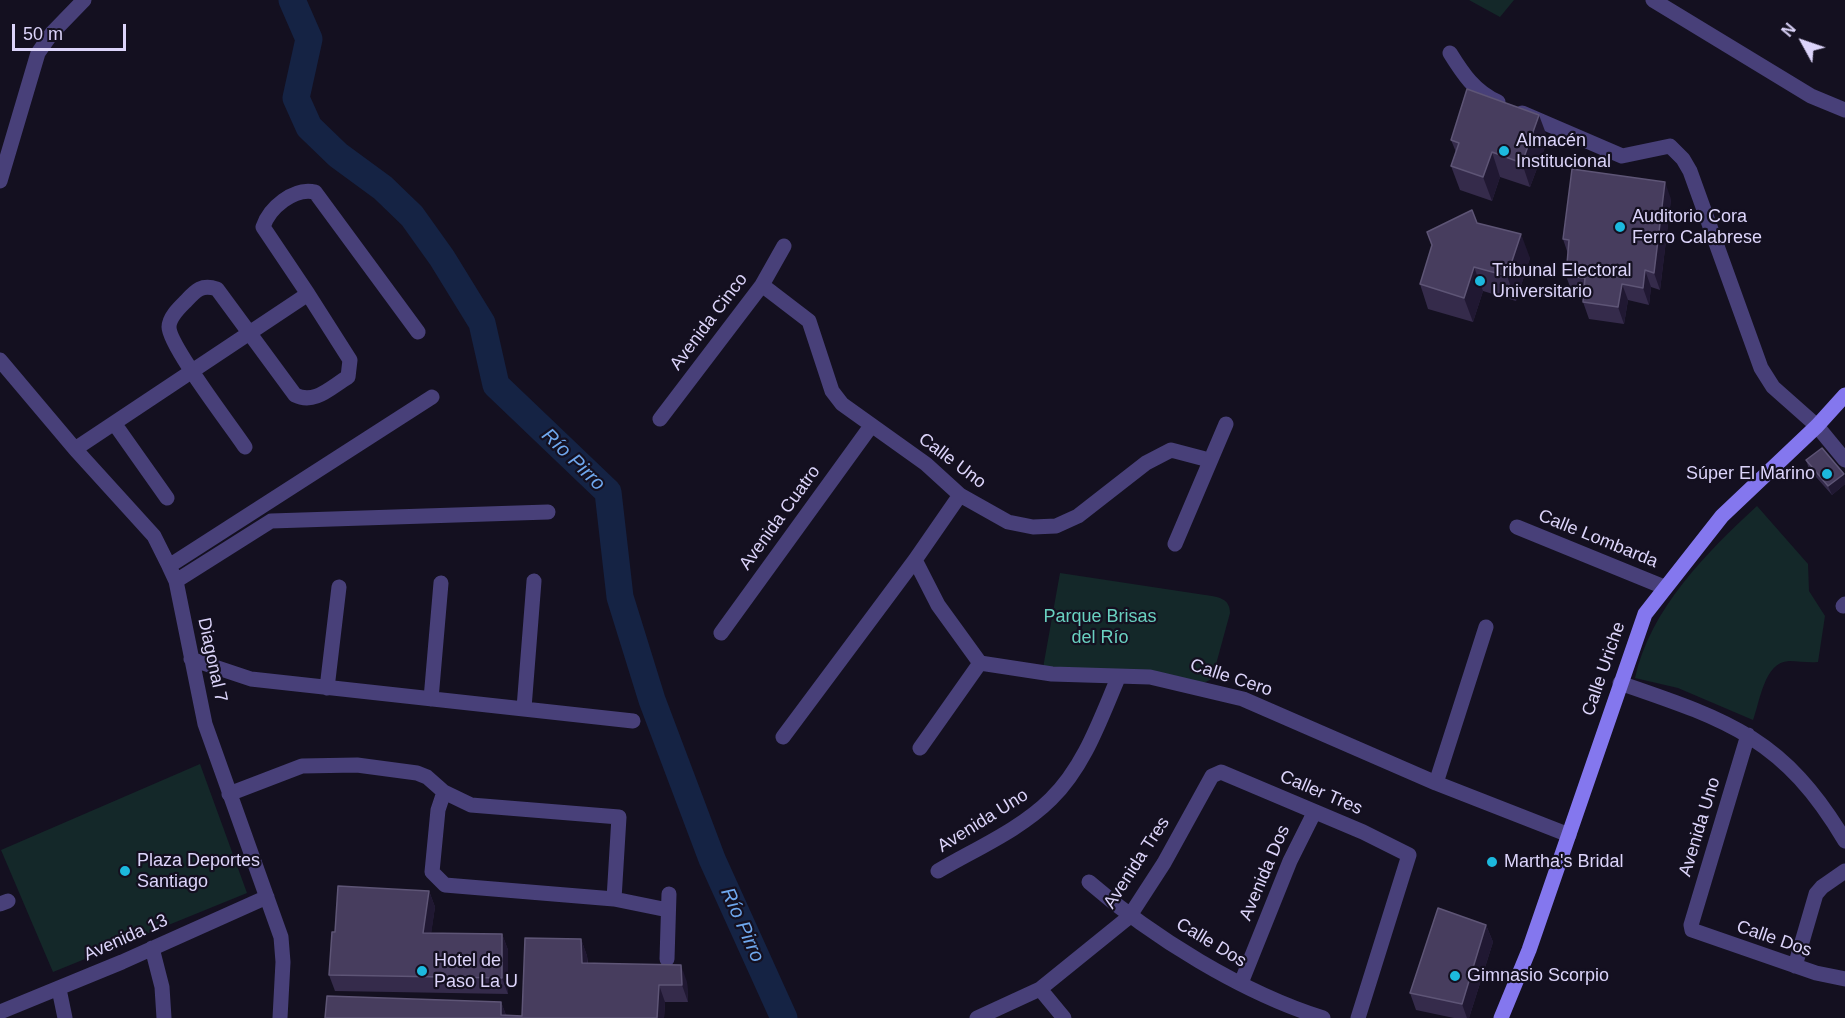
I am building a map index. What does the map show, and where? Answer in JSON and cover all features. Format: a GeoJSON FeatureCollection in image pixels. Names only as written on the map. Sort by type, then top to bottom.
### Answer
{"type":"FeatureCollection","features":[{"type":"Feature","properties":{"kind":"main road","name":"Calle Uriche"},"geometry":{"type":"LineString","coordinates":[[1501,1018],[1529,950],[1645,614],[1664,587],[1747,489],[1816,426],[1845,395]]}},
{"type":"Feature","properties":{"kind":"street"},"geometry":{"type":"LineString","coordinates":[[0,181],[38,53],[52,33],[84,0]]}},
{"type":"Feature","properties":{"kind":"street"},"geometry":{"type":"LineString","coordinates":[[1653,0],[1811,96],[1845,110]]}},
{"type":"Feature","properties":{"kind":"street"},"geometry":{"type":"LineString","coordinates":[[1450,53],[1460,70],[1483,95],[1622,156],[1666,146],[1676,150],[1690,171],[1761,368],[1773,387],[1816,426],[1845,460]]}},
{"type":"Feature","properties":{"kind":"street"},"geometry":{"type":"LineString","coordinates":[[245,447],[191,370],[169,327],[171,318],[199,288],[208,286],[217,289],[295,395],[304,399],[314,398],[348,377],[350,360],[263,227],[265,219],[291,195],[308,190],[315,192],[418,332]]}},
{"type":"Feature","properties":{"kind":"street","name":"Avenida Cinco"},"geometry":{"type":"LineString","coordinates":[[660,419],[762,285],[784,246]]}},
{"type":"Feature","properties":{"kind":"street","name":"Calle Uno"},"geometry":{"type":"LineString","coordinates":[[762,285],[809,321],[832,391],[842,404],[927,464],[960,495],[1008,522],[1034,528],[1056,526],[1078,516],[1146,463],[1171,450],[1209,460]]}},
{"type":"Feature","properties":{"kind":"street"},"geometry":{"type":"LineString","coordinates":[[75,449],[308,294]]}},
{"type":"Feature","properties":{"kind":"street","name":"Diagonal 7"},"geometry":{"type":"LineString","coordinates":[[0,360],[75,449],[154,536],[176,581],[205,724],[281,937],[283,962],[280,1018]]}},
{"type":"Feature","properties":{"kind":"street"},"geometry":{"type":"LineString","coordinates":[[169,566],[432,397]]}},
{"type":"Feature","properties":{"kind":"street"},"geometry":{"type":"LineString","coordinates":[[114,423],[167,498]]}},
{"type":"Feature","properties":{"kind":"street"},"geometry":{"type":"LineString","coordinates":[[1175,544],[1226,424]]}},
{"type":"Feature","properties":{"kind":"street","name":"Avenida Cuatro"},"geometry":{"type":"LineString","coordinates":[[721,633],[871,426]]}},
{"type":"Feature","properties":{"kind":"street"},"geometry":{"type":"LineString","coordinates":[[783,737],[915,560],[960,495]]}},
{"type":"Feature","properties":{"kind":"street"},"geometry":{"type":"LineString","coordinates":[[263,507],[271,521]]}},
{"type":"Feature","properties":{"kind":"street"},"geometry":{"type":"LineString","coordinates":[[176,581],[271,521],[548,512]]}},
{"type":"Feature","properties":{"kind":"street","name":"Calle Lombarda"},"geometry":{"type":"LineString","coordinates":[[1517,527],[1664,587]]}},
{"type":"Feature","properties":{"kind":"street"},"geometry":{"type":"LineString","coordinates":[[915,560],[938,605],[980,663],[920,748]]}},
{"type":"Feature","properties":{"kind":"street"},"geometry":{"type":"LineString","coordinates":[[524,708],[534,581]]}},
{"type":"Feature","properties":{"kind":"street"},"geometry":{"type":"LineString","coordinates":[[431,699],[441,583]]}},
{"type":"Feature","properties":{"kind":"street"},"geometry":{"type":"LineString","coordinates":[[327,688],[339,588]]}},
{"type":"Feature","properties":{"kind":"street"},"geometry":{"type":"LineString","coordinates":[[1436,783],[1486,627]]}},
{"type":"Feature","properties":{"kind":"street"},"geometry":{"type":"LineString","coordinates":[[191,659],[251,679],[633,721]]}},
{"type":"Feature","properties":{"kind":"street","name":"Calle Cero"},"geometry":{"type":"LineString","coordinates":[[980,663],[1052,674],[1118,678],[1150,677],[1244,699],[1436,783],[1569,835]]}},
{"type":"Feature","properties":{"kind":"street","name":"Avenida Uno"},"geometry":{"type":"LineString","coordinates":[[938,872],[1032,816],[1053,798],[1088,747],[1118,678]]}},
{"type":"Feature","properties":{"kind":"street"},"geometry":{"type":"LineString","coordinates":[[1620,683],[1707,713],[1748,735],[1790,767],[1819,799],[1845,841]]}},
{"type":"Feature","properties":{"kind":"street","name":"Avenida Uno"},"geometry":{"type":"LineString","coordinates":[[1692,930],[1691,925],[1748,735]]}},
{"type":"Feature","properties":{"kind":"street"},"geometry":{"type":"LineString","coordinates":[[229,794],[302,766],[357,765],[417,773],[427,777],[444,792],[471,805],[619,817],[614,899]]}},
{"type":"Feature","properties":{"kind":"street","name":"Caller Tres"},"geometry":{"type":"LineString","coordinates":[[1221,772],[1406,852],[1410,859],[1358,1018]]}},
{"type":"Feature","properties":{"kind":"street","name":"Avenida Tres"},"geometry":{"type":"LineString","coordinates":[[977,1018],[1040,989],[1130,917],[1164,863],[1212,776],[1221,772]]}},
{"type":"Feature","properties":{"kind":"street"},"geometry":{"type":"LineString","coordinates":[[444,792],[438,810],[432,872],[445,885],[614,899],[668,910]]}},
{"type":"Feature","properties":{"kind":"street","name":"Avenida Dos"},"geometry":{"type":"LineString","coordinates":[[1241,984],[1290,861],[1314,813]]}},
{"type":"Feature","properties":{"kind":"street"},"geometry":{"type":"LineString","coordinates":[[1795,966],[1816,894],[1822,886],[1845,871]]}},
{"type":"Feature","properties":{"kind":"street","name":"Calle Dos"},"geometry":{"type":"LineString","coordinates":[[1089,882],[1130,917],[1241,984],[1323,1018]]}},
{"type":"Feature","properties":{"kind":"street"},"geometry":{"type":"LineString","coordinates":[[668,958],[669,894]]}},
{"type":"Feature","properties":{"kind":"street","name":"Avenida 13"},"geometry":{"type":"LineString","coordinates":[[0,1012],[59,989],[267,897]]}},
{"type":"Feature","properties":{"kind":"street","name":"Calle Dos"},"geometry":{"type":"LineString","coordinates":[[1692,930],[1795,966],[1845,979]]}},
{"type":"Feature","properties":{"kind":"street"},"geometry":{"type":"LineString","coordinates":[[152,948],[162,987],[164,1018]]}},
{"type":"Feature","properties":{"kind":"street"},"geometry":{"type":"LineString","coordinates":[[59,989],[65,1018]]}},
{"type":"Feature","properties":{"kind":"street"},"geometry":{"type":"LineString","coordinates":[[1040,989],[1064,1018]]}},
{"type":"Feature","properties":{"kind":"green space"},"geometry":{"type":"Polygon","coordinates":[[[1469,0],[1514,0],[1500,17],[1469,0]]]}},
{"type":"Feature","properties":{"kind":"green space"},"geometry":{"type":"Polygon","coordinates":[[[1757,506],[1808,564],[1809,591],[1825,616],[1818,662],[1789,661],[1774,668],[1764,684],[1753,720],[1678,688],[1635,678],[1642,653],[1667,605],[1700,562],[1757,506]]]}},
{"type":"Feature","properties":{"kind":"green space","name":"Parque Brisas del Río"},"geometry":{"type":"Polygon","coordinates":[[[1060,573],[1210,596],[1226,601],[1230,613],[1212,679],[1201,684],[1043,668],[1060,573]]]}},
{"type":"Feature","properties":{"kind":"green space","name":"Plaza Deportes Santiago"},"geometry":{"type":"Polygon","coordinates":[[[200,764],[247,893],[53,972],[1,850],[200,764]]]}},
{"type":"Feature","properties":{"kind":"building"},"geometry":{"type":"Polygon","coordinates":[[[1467,89],[1539,115],[1522,163],[1492,152],[1483,177],[1451,166],[1459,143],[1451,140],[1467,89]]]}},
{"type":"Feature","properties":{"kind":"building","name":"Auditorio Cora Ferro Calabrese"},"geometry":{"type":"Polygon","coordinates":[[[1572,169],[1665,182],[1654,273],[1645,270],[1643,288],[1622,284],[1618,307],[1583,302],[1585,278],[1566,276],[1569,240],[1563,239],[1572,169]]]}},
{"type":"Feature","properties":{"kind":"building"},"geometry":{"type":"Polygon","coordinates":[[[1472,210],[1477,223],[1521,234],[1507,276],[1474,267],[1464,298],[1420,284],[1432,245],[1427,232],[1472,210]]]}},
{"type":"Feature","properties":{"kind":"building","name":"Súper El Marino"},"geometry":{"type":"Polygon","coordinates":[[[1822,448],[1844,474],[1828,486],[1806,460],[1822,448]]]}},
{"type":"Feature","properties":{"kind":"building"},"geometry":{"type":"Polygon","coordinates":[[[338,886],[429,891],[423,933],[502,934],[502,978],[329,975],[338,886]]]}},
{"type":"Feature","properties":{"kind":"building","name":"Gimnasio Scorpio"},"geometry":{"type":"Polygon","coordinates":[[[1438,908],[1486,925],[1462,1004],[1410,993],[1438,908]]]}},
{"type":"Feature","properties":{"kind":"building"},"geometry":{"type":"Polygon","coordinates":[[[525,938],[581,939],[582,963],[681,965],[682,985],[659,985],[657,1018],[325,1018],[327,996],[501,1002],[501,1015],[522,1016],[525,938]]]}},
{"type":"Feature","properties":{"kind":"waterway","name":"Río Pirro"},"geometry":{"type":"LineString","coordinates":[[292,0],[309,39],[296,98],[309,127],[338,155],[383,188],[412,216],[442,258],[482,323],[496,385],[608,492],[620,597],[652,700],[712,859],[784,1018]]}},
{"type":"Feature","properties":{"kind":"place","name":"Almacén Institucional"},"geometry":{"type":"Point","coordinates":[1504,151]}},
{"type":"Feature","properties":{"kind":"place","name":"Auditorio Cora Ferro Calabrese"},"geometry":{"type":"Point","coordinates":[1620,227]}},
{"type":"Feature","properties":{"kind":"place","name":"Tribunal Electoral Universitario"},"geometry":{"type":"Point","coordinates":[1480,281]}},
{"type":"Feature","properties":{"kind":"place","name":"Súper El Marino"},"geometry":{"type":"Point","coordinates":[1827,474]}},
{"type":"Feature","properties":{"kind":"place","name":"Martha's Bridal"},"geometry":{"type":"Point","coordinates":[1492,862]}},
{"type":"Feature","properties":{"kind":"place","name":"Plaza Deportes Santiago"},"geometry":{"type":"Point","coordinates":[125,871]}},
{"type":"Feature","properties":{"kind":"place","name":"Hotel de Paso La U"},"geometry":{"type":"Point","coordinates":[422,971]}},
{"type":"Feature","properties":{"kind":"place","name":"Gimnasio Scorpio"},"geometry":{"type":"Point","coordinates":[1455,976]}}]}
